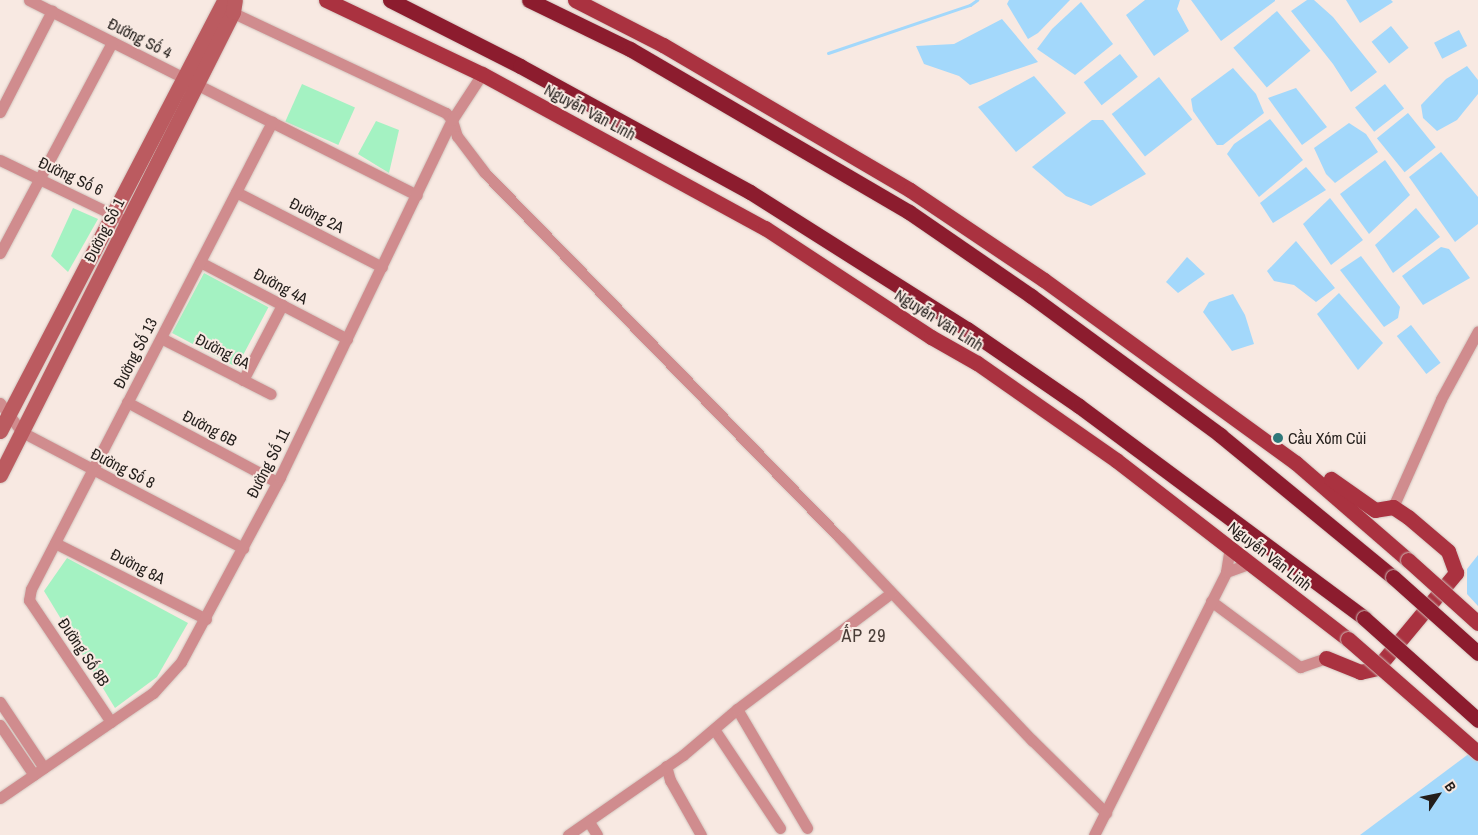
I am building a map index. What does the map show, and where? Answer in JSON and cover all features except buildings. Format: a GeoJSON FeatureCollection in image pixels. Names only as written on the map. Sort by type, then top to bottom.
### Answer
{"type":"FeatureCollection","features":[{"type":"Feature","properties":{"kind":"highway","name":"Nguyễn Văn Linh"},"geometry":{"type":"LineString","coordinates":[[390,0],[513,62],[744,189],[967,329],[1103,423],[1364,618],[1478,720]]}},
{"type":"Feature","properties":{"kind":"highway"},"geometry":{"type":"LineString","coordinates":[[530,0],[630,49],[896,204],[1031,296],[1220,435],[1393,577],[1478,653]]}},
{"type":"Feature","properties":{"kind":"main road","name":"Nguyễn Văn Linh"},"geometry":{"type":"LineString","coordinates":[[326,0],[482,74],[765,228],[931,337],[977,363],[1116,460],[1251,563],[1348,639],[1478,753]]}},
{"type":"Feature","properties":{"kind":"main road"},"geometry":{"type":"LineString","coordinates":[[575,0],[663,45],[910,190],[1044,280],[1296,463],[1478,623]]}},
{"type":"Feature","properties":{"kind":"main road"},"geometry":{"type":"LineString","coordinates":[[1296,463],[1307,460],[1375,510],[1393,507],[1448,551],[1456,566],[1454,580],[1377,668],[1360,672],[1326,658]]}},
{"type":"Feature","properties":{"kind":"street","name":"Đường Số 4"},"geometry":{"type":"LineString","coordinates":[[30,0],[417,195]]}},
{"type":"Feature","properties":{"kind":"street"},"geometry":{"type":"LineString","coordinates":[[228,5],[446,113],[452,120],[456,136],[484,173],[1106,813]]}},
{"type":"Feature","properties":{"kind":"street","name":"Đường Số 1"},"geometry":{"type":"LineString","coordinates":[[0,431],[4,409],[114,214],[183,77],[228,5]]}},
{"type":"Feature","properties":{"kind":"street","name":"Đường Số 1"},"geometry":{"type":"LineString","coordinates":[[0,475],[197,84],[228,5]]}},
{"type":"Feature","properties":{"kind":"street"},"geometry":{"type":"LineString","coordinates":[[0,112],[52,11]]}},
{"type":"Feature","properties":{"kind":"street"},"geometry":{"type":"LineString","coordinates":[[0,253],[112,42]]}},
{"type":"Feature","properties":{"kind":"street","name":"Đường Số 11"},"geometry":{"type":"LineString","coordinates":[[0,798],[153,694],[181,662],[206,619],[277,482],[452,120],[482,74]]}},
{"type":"Feature","properties":{"kind":"street","name":"Đường Số 13"},"geometry":{"type":"LineString","coordinates":[[29,600],[31,589],[54,543],[272,122]]}},
{"type":"Feature","properties":{"kind":"street","name":"Đường Số 6"},"geometry":{"type":"LineString","coordinates":[[0,160],[128,222]]}},
{"type":"Feature","properties":{"kind":"street","name":"Đường 2A"},"geometry":{"type":"LineString","coordinates":[[236,192],[382,267]]}},
{"type":"Feature","properties":{"kind":"street","name":"Đường 4A"},"geometry":{"type":"LineString","coordinates":[[200,262],[347,339]]}},
{"type":"Feature","properties":{"kind":"street"},"geometry":{"type":"LineString","coordinates":[[243,380],[282,305]]}},
{"type":"Feature","properties":{"kind":"street"},"geometry":{"type":"LineString","coordinates":[[1393,507],[1441,399],[1478,331]]}},
{"type":"Feature","properties":{"kind":"street","name":"Đường 6A"},"geometry":{"type":"LineString","coordinates":[[161,338],[271,394]]}},
{"type":"Feature","properties":{"kind":"street","name":"Đường 6B"},"geometry":{"type":"LineString","coordinates":[[127,402],[277,482]]}},
{"type":"Feature","properties":{"kind":"street","name":"Đường Số 8"},"geometry":{"type":"LineString","coordinates":[[4,409],[22,432],[92,471],[243,548]]}},
{"type":"Feature","properties":{"kind":"street","name":"Đường 8A"},"geometry":{"type":"LineString","coordinates":[[54,543],[206,619]]}},
{"type":"Feature","properties":{"kind":"street"},"geometry":{"type":"LineString","coordinates":[[1094,835],[1226,572],[1230,547]]}},
{"type":"Feature","properties":{"kind":"street"},"geometry":{"type":"LineString","coordinates":[[1226,572],[1251,563]]}},
{"type":"Feature","properties":{"kind":"street"},"geometry":{"type":"LineString","coordinates":[[568,835],[666,766],[737,709],[892,594]]}},
{"type":"Feature","properties":{"kind":"street","name":"Đường Số 8B"},"geometry":{"type":"LineString","coordinates":[[29,600],[111,722]]}},
{"type":"Feature","properties":{"kind":"street"},"geometry":{"type":"LineString","coordinates":[[1211,601],[1300,667],[1326,658]]}},
{"type":"Feature","properties":{"kind":"street"},"geometry":{"type":"LineString","coordinates":[[0,702],[44,768]]}},
{"type":"Feature","properties":{"kind":"street"},"geometry":{"type":"LineString","coordinates":[[737,709],[807,828]]}},
{"type":"Feature","properties":{"kind":"street"},"geometry":{"type":"LineString","coordinates":[[0,725],[34,775]]}},
{"type":"Feature","properties":{"kind":"street"},"geometry":{"type":"LineString","coordinates":[[714,729],[780,828]]}},
{"type":"Feature","properties":{"kind":"street"},"geometry":{"type":"LineString","coordinates":[[666,766],[670,780],[701,835]]}},
{"type":"Feature","properties":{"kind":"street"},"geometry":{"type":"LineString","coordinates":[[589,822],[597,835]]}},
{"type":"Feature","properties":{"kind":"green space"},"geometry":{"type":"Polygon","coordinates":[[[302,84],[355,108],[338,145],[285,121],[302,84]]]}},
{"type":"Feature","properties":{"kind":"green space"},"geometry":{"type":"Polygon","coordinates":[[[376,121],[399,130],[389,173],[358,154],[376,121]]]}},
{"type":"Feature","properties":{"kind":"green space"},"geometry":{"type":"Polygon","coordinates":[[[73,208],[98,219],[68,272],[51,256],[73,208]]]}},
{"type":"Feature","properties":{"kind":"green space"},"geometry":{"type":"Polygon","coordinates":[[[204,273],[268,307],[237,367],[172,333],[204,273]]]}},
{"type":"Feature","properties":{"kind":"green space"},"geometry":{"type":"Polygon","coordinates":[[[67,558],[188,623],[157,677],[115,708],[44,591],[67,558]]]}},
{"type":"Feature","properties":{"kind":"water"},"geometry":{"type":"Polygon","coordinates":[[[1009,0],[1070,0],[1038,33],[1028,39],[1007,4],[1009,0]]]}},
{"type":"Feature","properties":{"kind":"water"},"geometry":{"type":"Polygon","coordinates":[[[1145,0],[1180,0],[1177,9],[1189,31],[1154,56],[1126,15],[1145,0]]]}},
{"type":"Feature","properties":{"kind":"water"},"geometry":{"type":"Polygon","coordinates":[[[1191,0],[1275,0],[1275,1],[1221,41],[1191,0]]]}},
{"type":"Feature","properties":{"kind":"water"},"geometry":{"type":"Polygon","coordinates":[[[1307,0],[1314,0],[1333,17],[1377,72],[1351,92],[1333,64],[1291,11],[1307,0]]]}},
{"type":"Feature","properties":{"kind":"water"},"geometry":{"type":"Polygon","coordinates":[[[1346,0],[1391,0],[1393,2],[1360,23],[1346,0]]]}},
{"type":"Feature","properties":{"kind":"water"},"geometry":{"type":"Polygon","coordinates":[[[1081,2],[1113,44],[1075,75],[1037,49],[1052,29],[1081,2]]]}},
{"type":"Feature","properties":{"kind":"water"},"geometry":{"type":"Polygon","coordinates":[[[1277,11],[1310,51],[1267,87],[1233,48],[1277,11]]]}},
{"type":"Feature","properties":{"kind":"water"},"geometry":{"type":"Polygon","coordinates":[[[1002,19],[1038,62],[970,85],[959,76],[924,64],[916,46],[954,44],[1002,19]]]}},
{"type":"Feature","properties":{"kind":"water"},"geometry":{"type":"Polygon","coordinates":[[[1391,26],[1409,48],[1389,63],[1372,42],[1391,26]]]}},
{"type":"Feature","properties":{"kind":"water"},"geometry":{"type":"Polygon","coordinates":[[[1459,30],[1467,46],[1442,59],[1434,43],[1459,30]]]}},
{"type":"Feature","properties":{"kind":"water"},"geometry":{"type":"Polygon","coordinates":[[[1120,54],[1138,77],[1102,105],[1084,82],[1120,54]]]}},
{"type":"Feature","properties":{"kind":"water"},"geometry":{"type":"Polygon","coordinates":[[[1467,66],[1478,80],[1478,94],[1457,120],[1437,131],[1423,118],[1421,105],[1446,79],[1467,66]]]}},
{"type":"Feature","properties":{"kind":"water"},"geometry":{"type":"Polygon","coordinates":[[[1233,68],[1256,94],[1264,113],[1223,145],[1217,145],[1193,111],[1191,99],[1233,68]]]}},
{"type":"Feature","properties":{"kind":"water"},"geometry":{"type":"Polygon","coordinates":[[[1034,76],[1066,113],[1016,152],[978,107],[1034,76]]]}},
{"type":"Feature","properties":{"kind":"water"},"geometry":{"type":"Polygon","coordinates":[[[1159,77],[1192,120],[1145,156],[1112,114],[1159,77]]]}},
{"type":"Feature","properties":{"kind":"water"},"geometry":{"type":"Polygon","coordinates":[[[1385,84],[1404,108],[1374,132],[1355,107],[1385,84]]]}},
{"type":"Feature","properties":{"kind":"water"},"geometry":{"type":"Polygon","coordinates":[[[1296,88],[1327,127],[1302,145],[1268,98],[1296,88]]]}},
{"type":"Feature","properties":{"kind":"water"},"geometry":{"type":"Polygon","coordinates":[[[1408,113],[1436,147],[1405,172],[1377,138],[1408,113]]]}},
{"type":"Feature","properties":{"kind":"water"},"geometry":{"type":"Polygon","coordinates":[[[1270,119],[1303,160],[1259,197],[1227,154],[1234,144],[1270,119]]]}},
{"type":"Feature","properties":{"kind":"water"},"geometry":{"type":"Polygon","coordinates":[[[1092,120],[1103,120],[1146,174],[1091,206],[1066,196],[1032,167],[1092,120]]]}},
{"type":"Feature","properties":{"kind":"water"},"geometry":{"type":"Polygon","coordinates":[[[1349,123],[1366,134],[1378,152],[1335,183],[1326,174],[1314,148],[1349,123]]]}},
{"type":"Feature","properties":{"kind":"water"},"geometry":{"type":"Polygon","coordinates":[[[1441,152],[1478,197],[1478,224],[1455,242],[1409,177],[1441,152]]]}},
{"type":"Feature","properties":{"kind":"water"},"geometry":{"type":"Polygon","coordinates":[[[1385,160],[1410,195],[1369,234],[1340,194],[1385,160]]]}},
{"type":"Feature","properties":{"kind":"water"},"geometry":{"type":"Polygon","coordinates":[[[1306,167],[1326,190],[1273,223],[1260,203],[1306,167]]]}},
{"type":"Feature","properties":{"kind":"water"},"geometry":{"type":"Polygon","coordinates":[[[1330,198],[1363,240],[1331,265],[1303,224],[1330,198]]]}},
{"type":"Feature","properties":{"kind":"water"},"geometry":{"type":"Polygon","coordinates":[[[1416,208],[1440,237],[1393,273],[1375,245],[1416,208]]]}},
{"type":"Feature","properties":{"kind":"water"},"geometry":{"type":"Polygon","coordinates":[[[1296,241],[1335,288],[1316,302],[1294,285],[1274,281],[1267,271],[1296,241]]]}},
{"type":"Feature","properties":{"kind":"water"},"geometry":{"type":"Polygon","coordinates":[[[1441,247],[1449,249],[1470,278],[1423,305],[1402,276],[1441,247]]]}},
{"type":"Feature","properties":{"kind":"water"},"geometry":{"type":"Polygon","coordinates":[[[1361,256],[1400,307],[1398,318],[1384,327],[1340,270],[1361,256]]]}},
{"type":"Feature","properties":{"kind":"water"},"geometry":{"type":"Polygon","coordinates":[[[1187,257],[1205,274],[1178,293],[1166,282],[1187,257]]]}},
{"type":"Feature","properties":{"kind":"water"},"geometry":{"type":"Polygon","coordinates":[[[1339,293],[1383,343],[1358,370],[1317,314],[1339,293]]]}},
{"type":"Feature","properties":{"kind":"water"},"geometry":{"type":"Polygon","coordinates":[[[1233,294],[1245,315],[1254,344],[1232,351],[1203,312],[1209,302],[1233,294]]]}},
{"type":"Feature","properties":{"kind":"water"},"geometry":{"type":"Polygon","coordinates":[[[1411,325],[1441,363],[1426,374],[1397,336],[1411,325]]]}},
{"type":"Feature","properties":{"kind":"water"},"geometry":{"type":"Polygon","coordinates":[[[1478,555],[1478,606],[1467,594],[1467,569],[1478,555]]]}},
{"type":"Feature","properties":{"kind":"water"},"geometry":{"type":"Polygon","coordinates":[[[1478,747],[1478,835],[1360,835],[1478,747]]]}},
{"type":"Feature","properties":{"kind":"waterway"},"geometry":{"type":"LineString","coordinates":[[828,53],[970,5],[977,0]]}},
{"type":"Feature","properties":{"kind":"place","name":"Cầu Xóm Củi"},"geometry":{"type":"Point","coordinates":[1278,438]}},
{"type":"Feature","properties":{"kind":"district","name":"ẤP 29"},"geometry":{"type":"Point","coordinates":[864,636]}}]}
